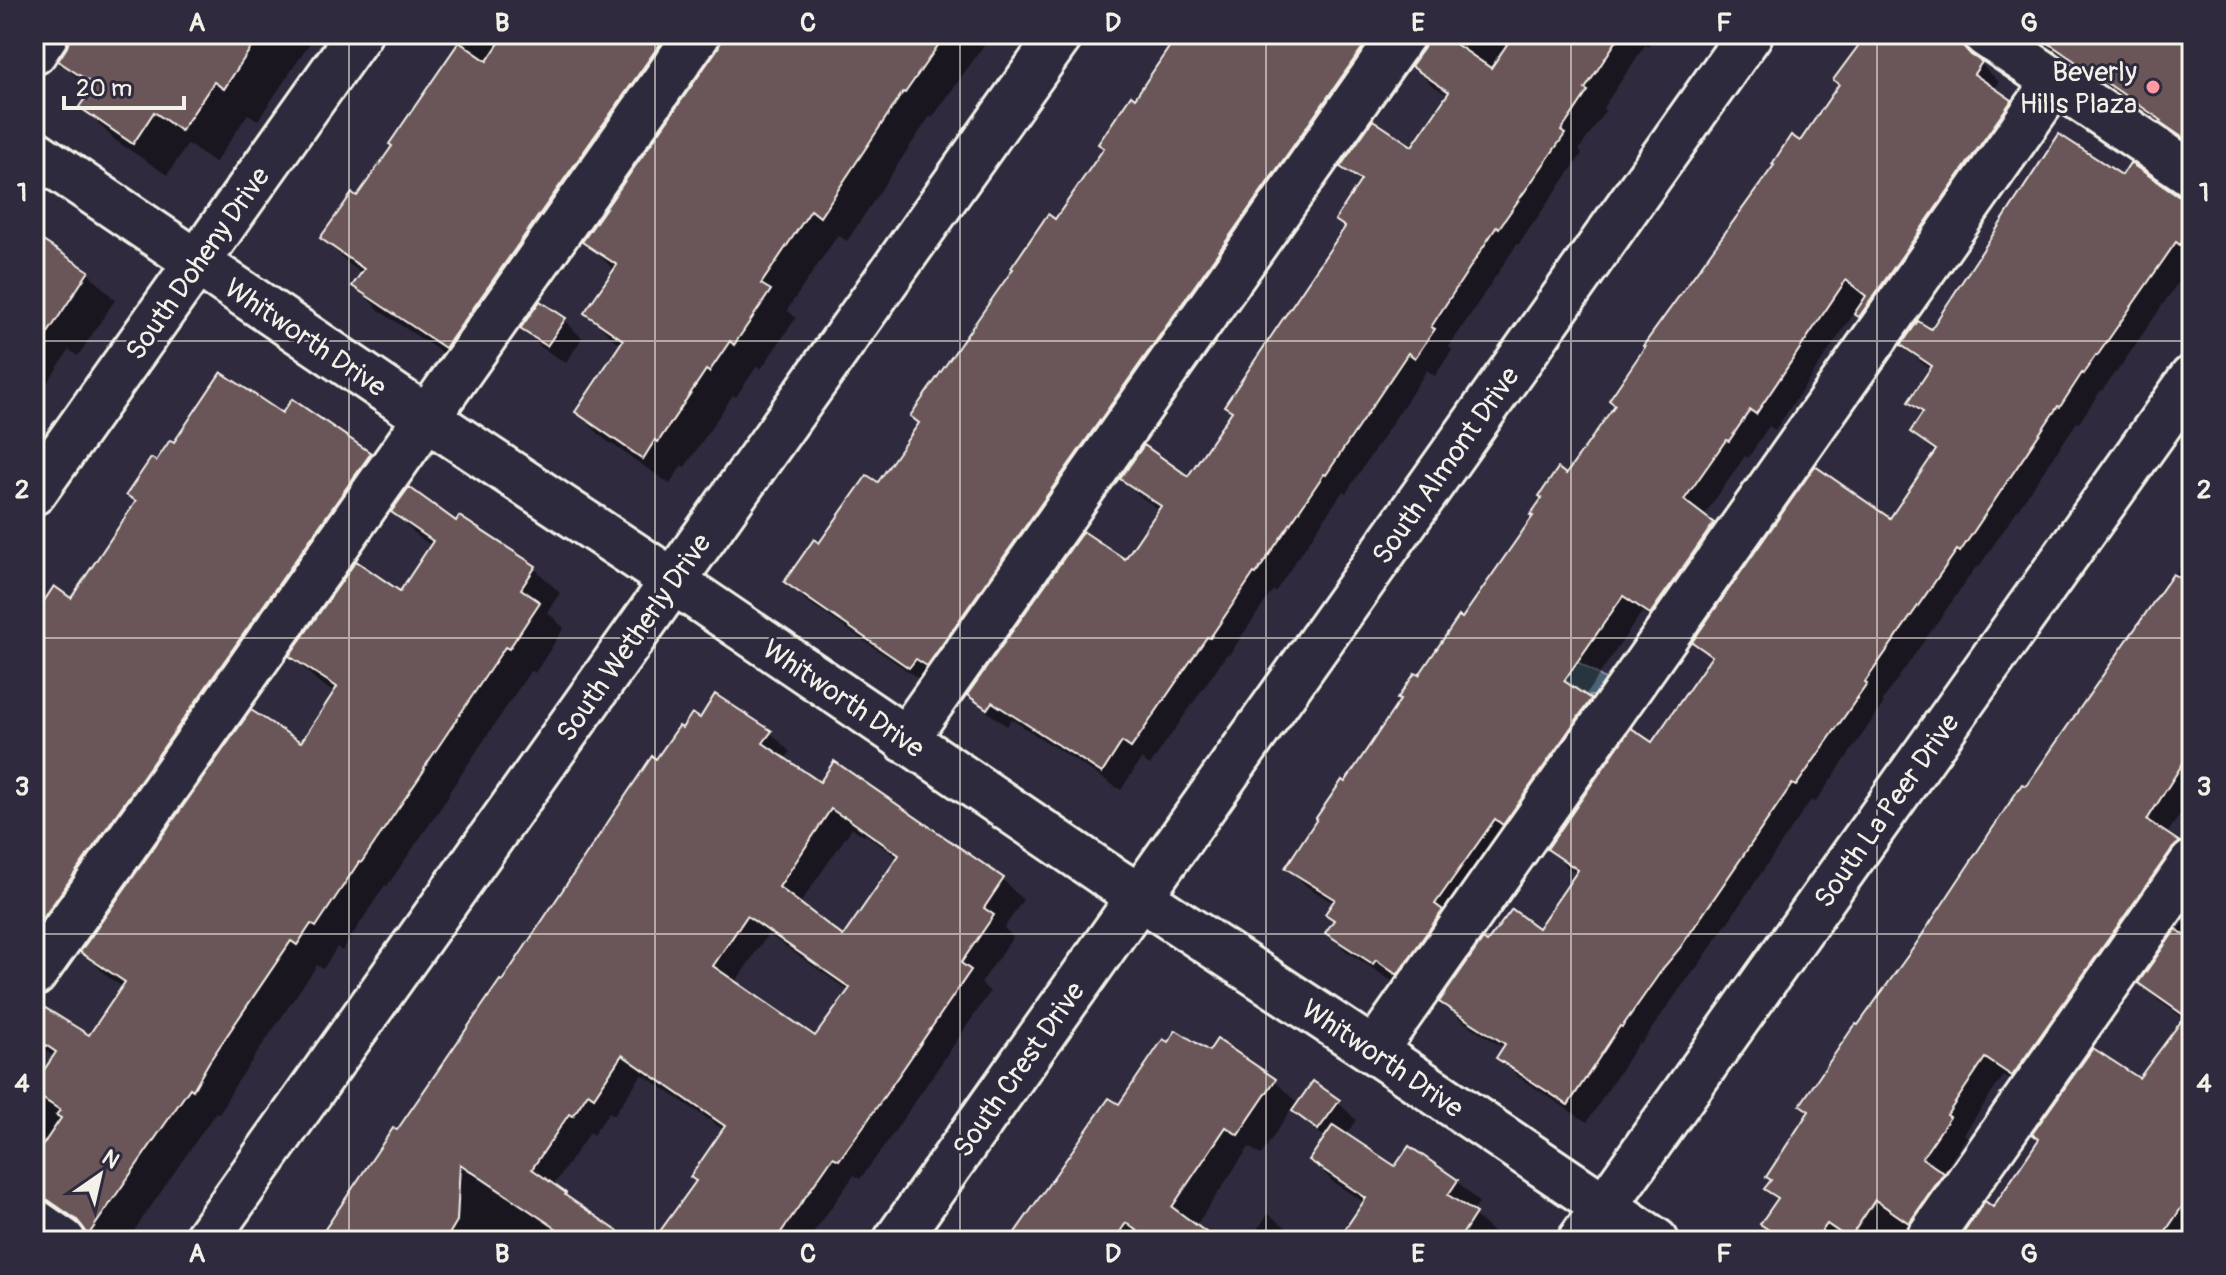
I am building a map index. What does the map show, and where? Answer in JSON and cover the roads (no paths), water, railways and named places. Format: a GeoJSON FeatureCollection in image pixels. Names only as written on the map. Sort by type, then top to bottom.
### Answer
{"type":"FeatureCollection","features":[{"type":"Feature","properties":{"kind":"street"},"geometry":{"type":"LineString","coordinates":[[34,52],[46,34]]}},
{"type":"Feature","properties":{"kind":"street","name":"South Doheny Drive"},"geometry":{"type":"LineString","coordinates":[[34,492],[359,34]]}},
{"type":"Feature","properties":{"kind":"street"},"geometry":{"type":"LineString","coordinates":[[34,974],[698,34]]}},
{"type":"Feature","properties":{"kind":"street","name":"South Wetherly Drive"},"geometry":{"type":"LineString","coordinates":[[205,1241],[1061,34]]}},
{"type":"Feature","properties":{"kind":"street"},"geometry":{"type":"LineString","coordinates":[[905,740],[1403,34]]}},
{"type":"Feature","properties":{"kind":"street","name":"South Almont Drive"},"geometry":{"type":"LineString","coordinates":[[1141,898],[1750,34]]}},
{"type":"Feature","properties":{"kind":"street"},"geometry":{"type":"LineString","coordinates":[[1985,34],[2192,174]]}},
{"type":"Feature","properties":{"kind":"street"},"geometry":{"type":"LineString","coordinates":[[1374,1051],[2055,82]]}},
{"type":"Feature","properties":{"kind":"street","name":"Whitworth Drive"},"geometry":{"type":"LineString","coordinates":[[34,152],[905,740],[1374,1051],[1593,1224],[1656,1241]]}},
{"type":"Feature","properties":{"kind":"street","name":"South La Peer Drive"},"geometry":{"type":"LineString","coordinates":[[1593,1224],[2192,378]]}},
{"type":"Feature","properties":{"kind":"street"},"geometry":{"type":"LineString","coordinates":[[1927,1241],[2192,863]]}},
{"type":"Feature","properties":{"kind":"street","name":"South Crest Drive"},"geometry":{"type":"LineString","coordinates":[[896,1241],[1141,898]]}},
{"type":"Feature","properties":{"kind":"street"},"geometry":{"type":"LineString","coordinates":[[34,1221],[63,1241]]}},
{"type":"Feature","properties":{"kind":"water"},"geometry":{"type":"Polygon","coordinates":[[[1564,653],[1608,681],[1597,696],[1588,696],[1559,676],[1564,653]]]}},
{"type":"Feature","properties":{"kind":"place","name":"Beverly Hills Plaza"},"geometry":{"type":"Point","coordinates":[2153,87]}}]}
